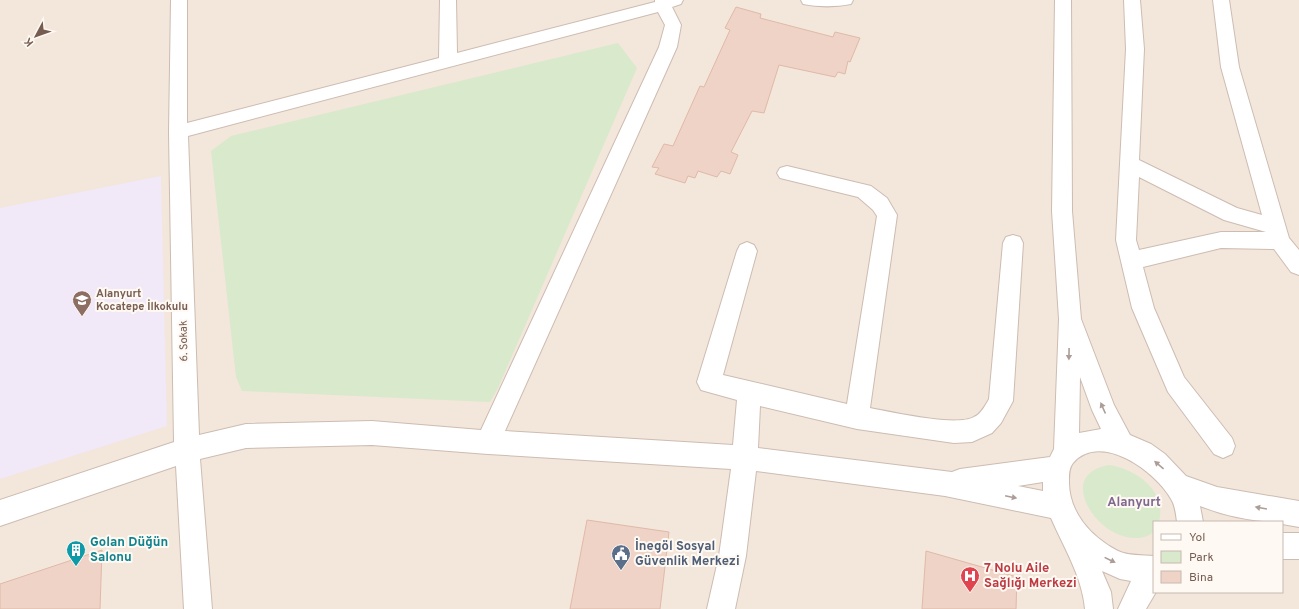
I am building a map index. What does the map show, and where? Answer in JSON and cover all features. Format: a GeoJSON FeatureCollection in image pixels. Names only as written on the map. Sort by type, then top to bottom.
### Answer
{"type":"FeatureCollection","features":[{"type":"Feature","properties":{"kind":"street","name":"6. Sokak"},"geometry":{"type":"LineString","coordinates":[[179,0],[178,132],[187,450],[198,609]]}},
{"type":"Feature","properties":{"kind":"street"},"geometry":{"type":"LineString","coordinates":[[448,0],[448,61]]}},
{"type":"Feature","properties":{"kind":"street"},"geometry":{"type":"LineString","coordinates":[[809,0],[845,0]]}},
{"type":"Feature","properties":{"kind":"street"},"geometry":{"type":"LineString","coordinates":[[1064,0],[1062,211],[1070,319],[1061,460],[1054,486],[1065,518],[1096,592],[1098,609]]}},
{"type":"Feature","properties":{"kind":"street"},"geometry":{"type":"LineString","coordinates":[[1132,0],[1135,49],[1126,240],[1143,308],[1176,384],[1223,446]]}},
{"type":"Feature","properties":{"kind":"street"},"geometry":{"type":"LineString","coordinates":[[1220,0],[1230,67],[1278,234],[1299,266]]}},
{"type":"Feature","properties":{"kind":"street"},"geometry":{"type":"LineString","coordinates":[[178,132],[667,2],[673,25],[668,47],[488,442]]}},
{"type":"Feature","properties":{"kind":"street"},"geometry":{"type":"LineString","coordinates":[[1130,164],[1231,214],[1278,234]]}},
{"type":"Feature","properties":{"kind":"street"},"geometry":{"type":"LineString","coordinates":[[787,173],[864,191],[880,204],[887,215],[857,418]]}},
{"type":"Feature","properties":{"kind":"street"},"geometry":{"type":"LineString","coordinates":[[1131,261],[1221,240],[1278,234]]}},
{"type":"Feature","properties":{"kind":"street"},"geometry":{"type":"LineString","coordinates":[[747,250],[709,382],[857,418],[944,431],[966,430],[980,427],[991,419],[1001,401],[1013,243]]}},
{"type":"Feature","properties":{"kind":"street"},"geometry":{"type":"LineString","coordinates":[[1070,319],[1101,403],[1120,443]]}},
{"type":"Feature","properties":{"kind":"street"},"geometry":{"type":"LineString","coordinates":[[721,609],[730,577],[745,458],[749,392]]}},
{"type":"Feature","properties":{"kind":"street"},"geometry":{"type":"LineString","coordinates":[[0,513],[187,450],[246,436],[372,433],[488,442],[745,458],[945,483],[1065,518],[1088,547],[1110,561],[1134,569],[1153,569]]}},
{"type":"Feature","properties":{"kind":"street"},"geometry":{"type":"LineString","coordinates":[[945,483],[1061,460],[1081,443],[1100,440],[1120,443],[1142,452],[1162,467],[1177,485],[1188,506],[1190,521]]}},
{"type":"Feature","properties":{"kind":"street"},"geometry":{"type":"LineString","coordinates":[[1177,485],[1217,500],[1299,514]]}},
{"type":"Feature","properties":{"kind":"street"},"geometry":{"type":"LineString","coordinates":[[1283,546],[1299,546]]}},
{"type":"Feature","properties":{"kind":"street"},"geometry":{"type":"LineString","coordinates":[[1132,609],[1142,588],[1153,573]]}},
{"type":"Feature","properties":{"kind":"shaded area"},"geometry":{"type":"Polygon","coordinates":[[[0,0],[1299,0],[1299,609],[0,609],[0,0]]]}},
{"type":"Feature","properties":{"kind":"shaded area","name":"Alanyurt Kocatepe İlkokulu"},"geometry":{"type":"Polygon","coordinates":[[[161,176],[167,426],[0,479],[0,208],[161,176]]]}},
{"type":"Feature","properties":{"kind":"green space"},"geometry":{"type":"Polygon","coordinates":[[[618,43],[637,68],[498,388],[490,402],[242,391],[236,377],[211,151],[231,136],[618,43]]]}},
{"type":"Feature","properties":{"kind":"green space"},"geometry":{"type":"Polygon","coordinates":[[[1109,465],[1119,467],[1129,471],[1147,483],[1154,491],[1160,511],[1159,521],[1153,521],[1153,532],[1150,535],[1135,538],[1120,535],[1107,528],[1095,517],[1087,505],[1083,492],[1085,480],[1093,471],[1109,465]]]}},
{"type":"Feature","properties":{"kind":"building"},"geometry":{"type":"Polygon","coordinates":[[[736,7],[761,14],[760,18],[833,37],[835,32],[860,38],[850,62],[848,61],[845,74],[838,72],[835,77],[779,65],[764,113],[752,111],[731,152],[738,155],[730,174],[721,171],[717,177],[698,171],[695,178],[688,176],[685,183],[655,174],[659,168],[652,167],[664,144],[673,146],[700,86],[704,87],[730,30],[725,28],[736,7]]]}},
{"type":"Feature","properties":{"kind":"building","name":"İnegöl Sosyal Güvenlik Merkezi"},"geometry":{"type":"Polygon","coordinates":[[[587,520],[669,532],[660,609],[570,609],[587,520]]]}},
{"type":"Feature","properties":{"kind":"building","name":"Golan Düğün Salonu"},"geometry":{"type":"Polygon","coordinates":[[[102,550],[100,609],[0,609],[0,584],[102,550]]]}},
{"type":"Feature","properties":{"kind":"building","name":"7 Nolu Aile Sağlığı Merkezi"},"geometry":{"type":"Polygon","coordinates":[[[926,551],[1017,577],[1016,609],[922,609],[926,551]]]}},
{"type":"Feature","properties":{"kind":"place","name":"Alanyurt Kocatepe İlkokulu"},"geometry":{"type":"Point","coordinates":[82,317]}},
{"type":"Feature","properties":{"kind":"place","name":"Golan Düğün Salonu"},"geometry":{"type":"Point","coordinates":[76,567]}},
{"type":"Feature","properties":{"kind":"place","name":"İnegöl Sosyal Güvenlik Merkezi"},"geometry":{"type":"Point","coordinates":[621,571]}},
{"type":"Feature","properties":{"kind":"place","name":"7 Nolu Aile Sağlığı Merkezi"},"geometry":{"type":"Point","coordinates":[970,593]}},
{"type":"Feature","properties":{"kind":"district","name":"Alanyurt"},"geometry":{"type":"Point","coordinates":[1134,503]}}]}
